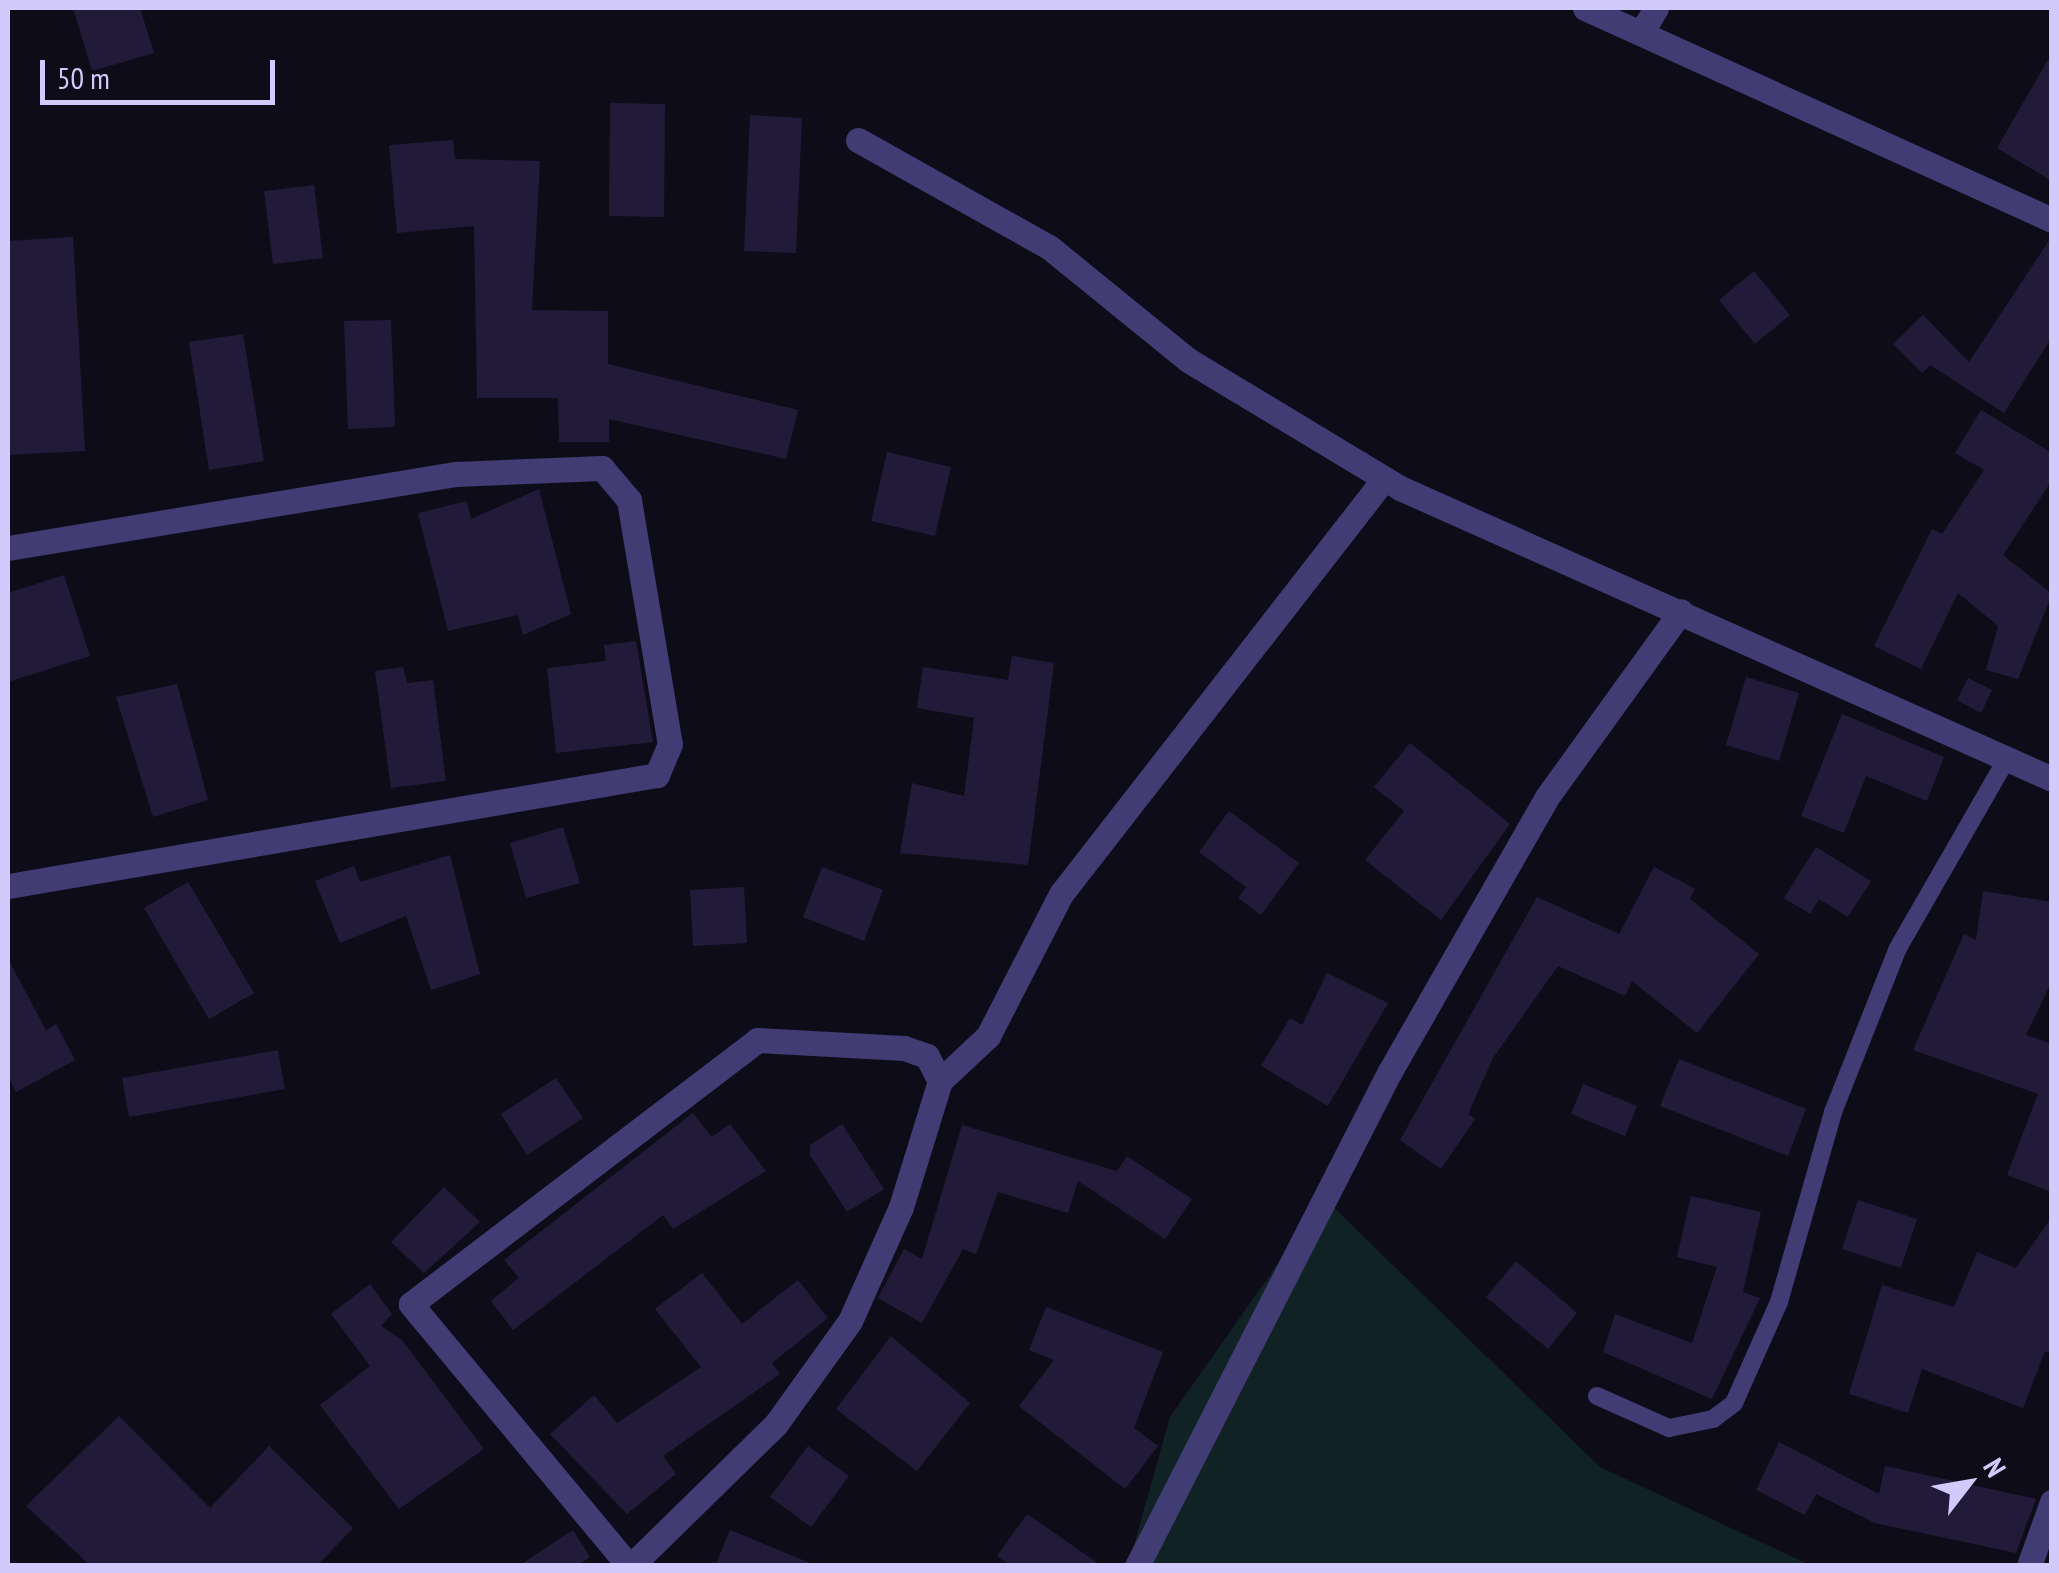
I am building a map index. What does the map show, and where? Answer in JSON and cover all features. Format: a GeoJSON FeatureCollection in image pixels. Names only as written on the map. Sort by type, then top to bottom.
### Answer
{"type":"FeatureCollection","features":[{"type":"Feature","properties":{"kind":"street"},"geometry":{"type":"LineString","coordinates":[[1584,8],[2052,220]]}},
{"type":"Feature","properties":{"kind":"street"},"geometry":{"type":"LineString","coordinates":[[1641,33],[1656,8]]}},
{"type":"Feature","properties":{"kind":"street"},"geometry":{"type":"LineString","coordinates":[[858,140],[1050,247],[1188,360],[1384,479],[1681,611],[2005,762],[2052,778]]}},
{"type":"Feature","properties":{"kind":"street"},"geometry":{"type":"LineString","coordinates":[[8,548],[456,474],[602,468],[630,500],[670,744],[657,775],[8,886]]}},
{"type":"Feature","properties":{"kind":"street"},"geometry":{"type":"LineString","coordinates":[[940,1081],[927,1056],[904,1048],[757,1040],[411,1304],[630,1566],[776,1424],[850,1321],[901,1207],[940,1081],[988,1036],[1060,894],[1384,479]]}},
{"type":"Feature","properties":{"kind":"street"},"geometry":{"type":"LineString","coordinates":[[1137,1566],[1419,1021],[1547,797],[1681,611]]}},
{"type":"Feature","properties":{"kind":"street"},"geometry":{"type":"LineString","coordinates":[[2030,1563],[2052,1502]]}},
{"type":"Feature","properties":{"kind":"lane"},"geometry":{"type":"LineString","coordinates":[[1597,1396],[1669,1428],[1702,1424],[1734,1402],[1779,1302],[1833,1112],[1898,948],[2005,762]]}},
{"type":"Feature","properties":{"kind":"shaded area"},"geometry":{"type":"Polygon","coordinates":[[[1324,1198],[1600,1467],[1810,1565],[1128,1566],[1170,1417],[1324,1198]]]}},
{"type":"Feature","properties":{"kind":"building"},"geometry":{"type":"Polygon","coordinates":[[[73,8],[140,8],[154,53],[92,71],[73,8]]]}},
{"type":"Feature","properties":{"kind":"building"},"geometry":{"type":"Polygon","coordinates":[[[2052,53],[2052,181],[1997,148],[2052,53]]]}},
{"type":"Feature","properties":{"kind":"building"},"geometry":{"type":"Polygon","coordinates":[[[610,103],[665,104],[664,217],[609,216],[610,103]]]}},
{"type":"Feature","properties":{"kind":"building"},"geometry":{"type":"Polygon","coordinates":[[[750,115],[802,118],[796,253],[744,251],[750,115]]]}},
{"type":"Feature","properties":{"kind":"building"},"geometry":{"type":"Polygon","coordinates":[[[453,140],[455,159],[540,161],[532,310],[608,311],[608,364],[798,410],[786,459],[609,419],[609,442],[559,442],[558,398],[477,398],[474,226],[397,233],[389,145],[453,140]]]}},
{"type":"Feature","properties":{"kind":"building"},"geometry":{"type":"Polygon","coordinates":[[[314,185],[323,258],[273,264],[264,191],[314,185]]]}},
{"type":"Feature","properties":{"kind":"building"},"geometry":{"type":"Polygon","coordinates":[[[2052,236],[2052,337],[2004,413],[1930,365],[1922,373],[1893,344],[1923,315],[1969,362],[2052,236]]]}},
{"type":"Feature","properties":{"kind":"building"},"geometry":{"type":"Polygon","coordinates":[[[73,237],[85,451],[8,455],[8,241],[73,237]]]}},
{"type":"Feature","properties":{"kind":"building"},"geometry":{"type":"Polygon","coordinates":[[[1754,271],[1790,315],[1755,344],[1719,300],[1754,271]]]}},
{"type":"Feature","properties":{"kind":"building"},"geometry":{"type":"Polygon","coordinates":[[[391,320],[395,427],[348,429],[344,321],[391,320]]]}},
{"type":"Feature","properties":{"kind":"building"},"geometry":{"type":"Polygon","coordinates":[[[243,334],[264,461],[209,470],[189,342],[243,334]]]}},
{"type":"Feature","properties":{"kind":"building"},"geometry":{"type":"Polygon","coordinates":[[[1981,410],[2052,453],[2052,480],[2003,555],[2052,594],[2018,679],[1986,670],[1998,626],[1958,593],[1921,669],[1874,646],[1932,529],[1942,534],[1984,470],[1955,453],[1981,410]]]}},
{"type":"Feature","properties":{"kind":"building"},"geometry":{"type":"Polygon","coordinates":[[[887,452],[951,467],[935,536],[871,521],[887,452]]]}},
{"type":"Feature","properties":{"kind":"building"},"geometry":{"type":"Polygon","coordinates":[[[539,489],[571,614],[523,635],[518,615],[448,631],[418,513],[467,501],[471,519],[539,489]]]}},
{"type":"Feature","properties":{"kind":"building"},"geometry":{"type":"Polygon","coordinates":[[[64,575],[90,656],[8,682],[8,593],[64,575]]]}},
{"type":"Feature","properties":{"kind":"building"},"geometry":{"type":"Polygon","coordinates":[[[636,641],[653,742],[556,753],[547,668],[606,661],[604,645],[636,641]]]}},
{"type":"Feature","properties":{"kind":"building"},"geometry":{"type":"Polygon","coordinates":[[[1012,656],[1054,663],[1028,865],[900,853],[912,783],[964,796],[974,718],[917,708],[923,667],[1008,680],[1012,656]]]}},
{"type":"Feature","properties":{"kind":"building"},"geometry":{"type":"Polygon","coordinates":[[[403,667],[407,683],[433,680],[446,781],[391,788],[375,671],[403,667]]]}},
{"type":"Feature","properties":{"kind":"building"},"geometry":{"type":"Polygon","coordinates":[[[1746,677],[1799,693],[1779,761],[1726,745],[1746,677]]]}},
{"type":"Feature","properties":{"kind":"building"},"geometry":{"type":"Polygon","coordinates":[[[1968,678],[1992,690],[1981,713],[1957,700],[1968,678]]]}},
{"type":"Feature","properties":{"kind":"building"},"geometry":{"type":"Polygon","coordinates":[[[177,684],[208,800],[153,817],[116,697],[177,684]]]}},
{"type":"Feature","properties":{"kind":"building"},"geometry":{"type":"Polygon","coordinates":[[[1842,714],[1944,757],[1927,801],[1866,776],[1844,833],[1801,816],[1842,714]]]}},
{"type":"Feature","properties":{"kind":"building"},"geometry":{"type":"Polygon","coordinates":[[[1410,743],[1510,824],[1441,920],[1365,860],[1404,811],[1374,787],[1410,743]]]}},
{"type":"Feature","properties":{"kind":"building"},"geometry":{"type":"Polygon","coordinates":[[[1229,811],[1299,863],[1261,915],[1238,898],[1246,887],[1199,852],[1229,811]]]}},
{"type":"Feature","properties":{"kind":"building"},"geometry":{"type":"Polygon","coordinates":[[[563,827],[580,883],[526,898],[510,843],[563,827]]]}},
{"type":"Feature","properties":{"kind":"building"},"geometry":{"type":"Polygon","coordinates":[[[1816,847],[1871,881],[1848,917],[1819,899],[1810,914],[1784,898],[1816,847]]]}},
{"type":"Feature","properties":{"kind":"building"},"geometry":{"type":"Polygon","coordinates":[[[450,855],[480,974],[431,990],[406,916],[340,943],[315,881],[354,866],[360,882],[450,855]]]}},
{"type":"Feature","properties":{"kind":"building"},"geometry":{"type":"Polygon","coordinates":[[[822,867],[883,890],[864,941],[803,917],[822,867]]]}},
{"type":"Feature","properties":{"kind":"building"},"geometry":{"type":"Polygon","coordinates":[[[1654,867],[1695,889],[1690,899],[1759,954],[1697,1033],[1632,981],[1625,996],[1558,966],[1493,1058],[1468,1114],[1475,1119],[1441,1169],[1400,1140],[1537,897],[1619,934],[1654,867]]]}},
{"type":"Feature","properties":{"kind":"building"},"geometry":{"type":"Polygon","coordinates":[[[188,882],[254,993],[209,1019],[144,908],[188,882]]]}},
{"type":"Feature","properties":{"kind":"building"},"geometry":{"type":"Polygon","coordinates":[[[744,887],[747,943],[693,946],[690,890],[744,887]]]}},
{"type":"Feature","properties":{"kind":"building"},"geometry":{"type":"Polygon","coordinates":[[[1983,891],[2052,902],[2052,981],[2026,1035],[2052,1044],[2052,1192],[2007,1175],[2038,1094],[1913,1050],[1964,934],[1976,940],[1983,891]]]}},
{"type":"Feature","properties":{"kind":"building"},"geometry":{"type":"Polygon","coordinates":[[[8,959],[46,1030],[56,1024],[75,1060],[16,1092],[8,1076],[8,959]]]}},
{"type":"Feature","properties":{"kind":"building"},"geometry":{"type":"Polygon","coordinates":[[[1327,973],[1388,1003],[1328,1106],[1261,1066],[1290,1018],[1302,1025],[1327,973]]]}},
{"type":"Feature","properties":{"kind":"building"},"geometry":{"type":"Polygon","coordinates":[[[278,1050],[285,1089],[129,1117],[122,1078],[278,1050]]]}},
{"type":"Feature","properties":{"kind":"building"},"geometry":{"type":"Polygon","coordinates":[[[1679,1059],[1806,1109],[1788,1156],[1660,1106],[1679,1059]]]}},
{"type":"Feature","properties":{"kind":"building"},"geometry":{"type":"Polygon","coordinates":[[[556,1078],[583,1118],[527,1155],[501,1114],[556,1078]]]}},
{"type":"Feature","properties":{"kind":"building"},"geometry":{"type":"Polygon","coordinates":[[[1583,1084],[1637,1106],[1625,1136],[1571,1114],[1583,1084]]]}},
{"type":"Feature","properties":{"kind":"building"},"geometry":{"type":"Polygon","coordinates":[[[693,1113],[712,1137],[730,1124],[766,1171],[673,1229],[663,1215],[513,1330],[491,1301],[519,1278],[504,1260],[693,1113]]]}},
{"type":"Feature","properties":{"kind":"building"},"geometry":{"type":"Polygon","coordinates":[[[842,1124],[884,1189],[847,1212],[810,1155],[810,1145],[842,1124]]]}},
{"type":"Feature","properties":{"kind":"building"},"geometry":{"type":"Polygon","coordinates":[[[962,1125],[1117,1171],[1127,1156],[1192,1199],[1165,1239],[1078,1181],[1068,1213],[998,1192],[976,1254],[963,1249],[922,1323],[878,1298],[904,1249],[922,1259],[962,1125]]]}},
{"type":"Feature","properties":{"kind":"building"},"geometry":{"type":"Polygon","coordinates":[[[444,1187],[480,1222],[424,1273],[391,1242],[444,1187]]]}},
{"type":"Feature","properties":{"kind":"building"},"geometry":{"type":"Polygon","coordinates":[[[1691,1196],[1761,1212],[1743,1292],[1760,1298],[1712,1399],[1603,1352],[1615,1314],[1692,1343],[1717,1267],[1677,1257],[1691,1196]]]}},
{"type":"Feature","properties":{"kind":"building"},"geometry":{"type":"Polygon","coordinates":[[[1858,1200],[1917,1219],[1901,1268],[1842,1249],[1858,1200]]]}},
{"type":"Feature","properties":{"kind":"building"},"geometry":{"type":"Polygon","coordinates":[[[2052,1217],[2052,1354],[2045,1351],[2023,1408],[1922,1369],[1908,1413],[1849,1394],[1882,1285],[1954,1307],[1977,1252],[2016,1268],[2052,1217]]]}},
{"type":"Feature","properties":{"kind":"building"},"geometry":{"type":"Polygon","coordinates":[[[1516,1261],[1577,1313],[1548,1349],[1486,1297],[1516,1261]]]}},
{"type":"Feature","properties":{"kind":"building"},"geometry":{"type":"Polygon","coordinates":[[[702,1273],[742,1324],[798,1280],[828,1318],[772,1363],[780,1374],[663,1456],[676,1474],[627,1514],[550,1434],[594,1395],[617,1423],[701,1367],[655,1309],[702,1273]]]}},
{"type":"Feature","properties":{"kind":"building"},"geometry":{"type":"Polygon","coordinates":[[[370,1284],[392,1314],[381,1326],[402,1340],[484,1449],[399,1509],[320,1405],[370,1366],[331,1314],[370,1284]]]}},
{"type":"Feature","properties":{"kind":"building"},"geometry":{"type":"Polygon","coordinates":[[[1046,1307],[1163,1352],[1134,1428],[1158,1446],[1125,1489],[1019,1406],[1054,1360],[1029,1350],[1046,1307]]]}},
{"type":"Feature","properties":{"kind":"building"},"geometry":{"type":"Polygon","coordinates":[[[891,1336],[970,1403],[917,1471],[836,1409],[891,1336]]]}},
{"type":"Feature","properties":{"kind":"building"},"geometry":{"type":"Polygon","coordinates":[[[119,1416],[210,1508],[269,1446],[353,1528],[317,1566],[91,1566],[26,1506],[119,1416]]]}},
{"type":"Feature","properties":{"kind":"building"},"geometry":{"type":"Polygon","coordinates":[[[1779,1442],[1879,1494],[1885,1466],[2036,1499],[2016,1553],[1875,1523],[1816,1494],[1805,1515],[1756,1490],[1779,1442]]]}},
{"type":"Feature","properties":{"kind":"building"},"geometry":{"type":"Polygon","coordinates":[[[808,1446],[849,1476],[811,1527],[770,1497],[808,1446]]]}},
{"type":"Feature","properties":{"kind":"building"},"geometry":{"type":"Polygon","coordinates":[[[1027,1514],[1102,1566],[1011,1566],[997,1556],[1027,1514]]]}},
{"type":"Feature","properties":{"kind":"building"},"geometry":{"type":"Polygon","coordinates":[[[573,1530],[590,1557],[577,1566],[518,1566],[573,1530]]]}},
{"type":"Feature","properties":{"kind":"building"},"geometry":{"type":"Polygon","coordinates":[[[730,1530],[815,1565],[815,1566],[715,1566],[730,1530]]]}}]}
